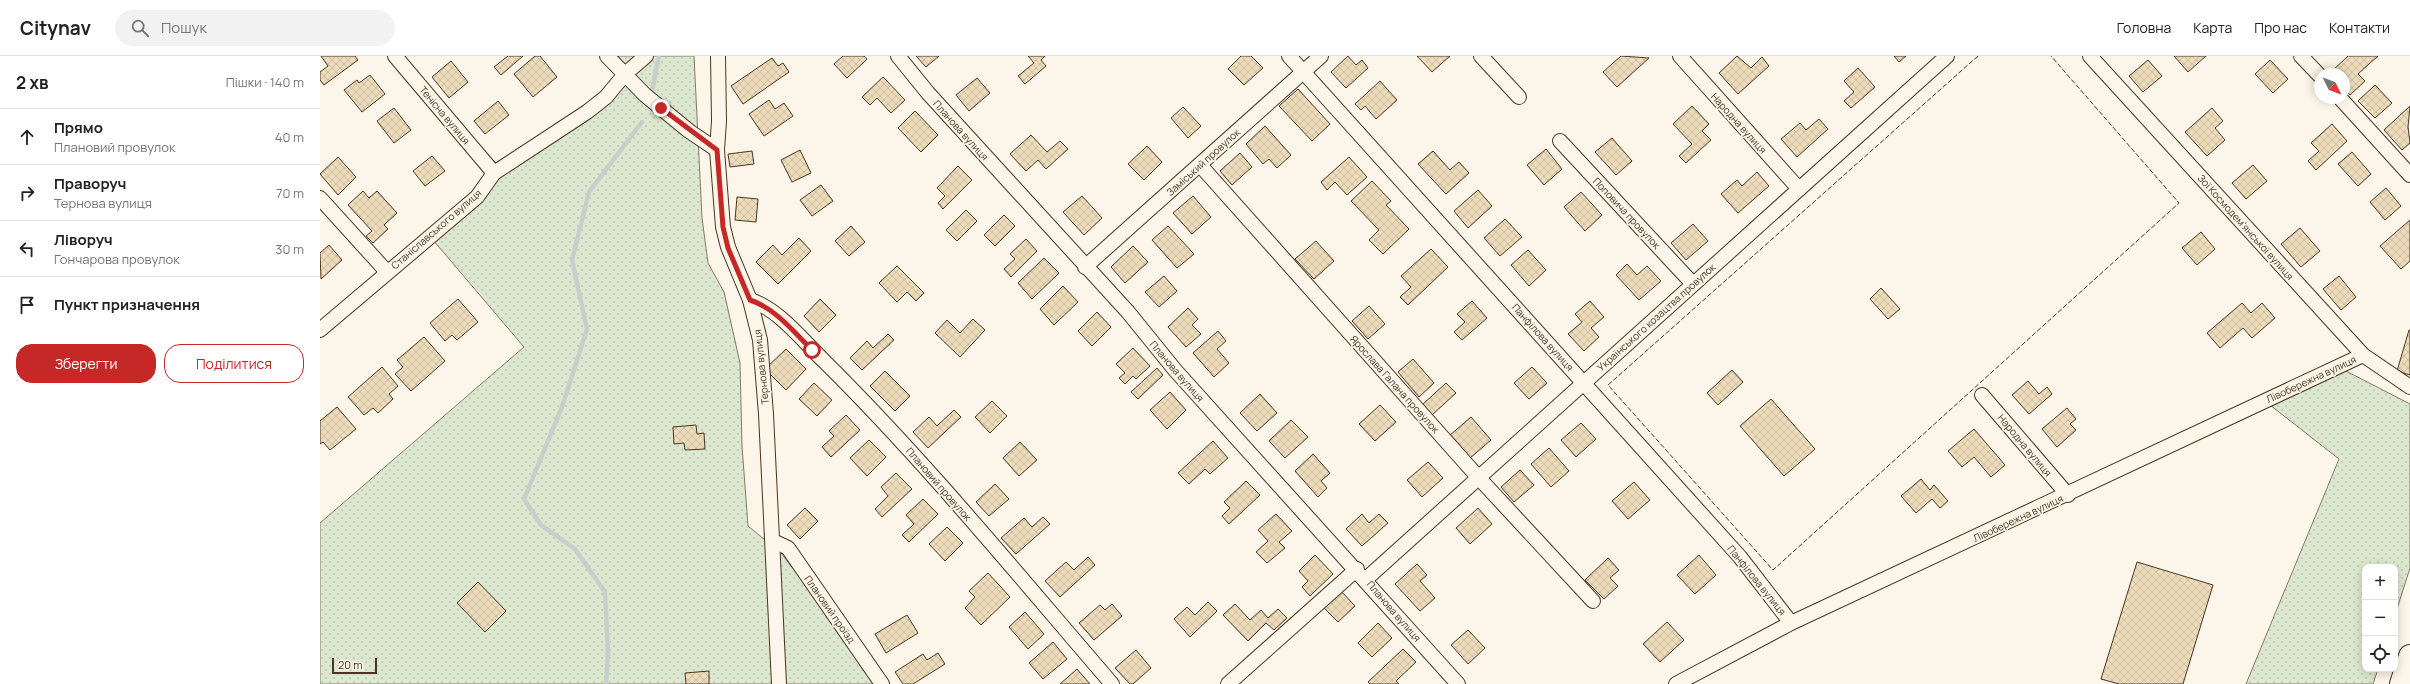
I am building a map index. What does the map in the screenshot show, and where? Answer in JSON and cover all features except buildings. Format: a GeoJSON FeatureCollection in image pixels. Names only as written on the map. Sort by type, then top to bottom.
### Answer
{"type":"FeatureCollection","features":[{"type":"Feature","properties":{"kind":"highway"},"geometry":{"type":"LineString","coordinates":[[2401,684],[2410,656]]}},
{"type":"Feature","properties":{"kind":"street","name":"Тенісна вулиця"},"geometry":{"type":"LineString","coordinates":[[395,56],[494,174]]}},
{"type":"Feature","properties":{"kind":"street"},"geometry":{"type":"LineString","coordinates":[[607,56],[661,108],[717,150]]}},
{"type":"Feature","properties":{"kind":"street","name":"Станіславського вулиця"},"geometry":{"type":"LineString","coordinates":[[320,330],[476,197],[494,174],[587,112],[606,97],[625,74],[646,56]]}},
{"type":"Feature","properties":{"kind":"street","name":"Тернова вулиця"},"geometry":{"type":"LineString","coordinates":[[718,56],[719,121],[717,150],[723,227],[728,248],[750,300],[760,340],[773,541],[779,684]]}},
{"type":"Feature","properties":{"kind":"street","name":"Планова вулиця"},"geometry":{"type":"LineString","coordinates":[[898,56],[928,93],[1085,267],[1128,312],[1175,370],[1361,574],[1458,684]]}},
{"type":"Feature","properties":{"kind":"street","name":"Панфілова вулиця"},"geometry":{"type":"LineString","coordinates":[[1289,56],[1584,382],[1740,558],[1791,623]]}},
{"type":"Feature","properties":{"kind":"street","name":"Заміський провулок"},"geometry":{"type":"LineString","coordinates":[[1085,267],[1321,56]]}},
{"type":"Feature","properties":{"kind":"street"},"geometry":{"type":"LineString","coordinates":[[1481,56],[1519,97]]}},
{"type":"Feature","properties":{"kind":"street","name":"Народна вулиця"},"geometry":{"type":"LineString","coordinates":[[1680,56],[1799,189]]}},
{"type":"Feature","properties":{"kind":"street","name":"Українського козацтва провулок"},"geometry":{"type":"LineString","coordinates":[[1228,684],[1478,477],[1947,56]]}},
{"type":"Feature","properties":{"kind":"street","name":"Зої Космодем’янської вулиця"},"geometry":{"type":"LineString","coordinates":[[2090,56],[2362,355],[2410,387]]}},
{"type":"Feature","properties":{"kind":"street"},"geometry":{"type":"LineString","coordinates":[[2301,56],[2314,70]]}},
{"type":"Feature","properties":{"kind":"street"},"geometry":{"type":"LineString","coordinates":[[2345,104],[2410,175]]}},
{"type":"Feature","properties":{"kind":"street","name":"Поповича провулок"},"geometry":{"type":"LineString","coordinates":[[1560,141],[1693,284]]}},
{"type":"Feature","properties":{"kind":"street","name":"Ярослава Галана провулок"},"geometry":{"type":"LineString","coordinates":[[1200,165],[1478,477],[1593,601]]}},
{"type":"Feature","properties":{"kind":"street"},"geometry":{"type":"LineString","coordinates":[[320,198],[387,272]]}},
{"type":"Feature","properties":{"kind":"street","name":"Плановий провулок"},"geometry":{"type":"LineString","coordinates":[[750,300],[757,302],[780,318],[880,417],[1112,684]]}},
{"type":"Feature","properties":{"kind":"street","name":"Лівобережна вулиця"},"geometry":{"type":"LineString","coordinates":[[1676,684],[1791,623],[2068,495],[2362,355]]}},
{"type":"Feature","properties":{"kind":"street","name":"Народна вулиця"},"geometry":{"type":"LineString","coordinates":[[1982,395],[2068,495]]}},
{"type":"Feature","properties":{"kind":"street","name":"Плановий проїзд"},"geometry":{"type":"LineString","coordinates":[[773,541],[788,548],[882,684]]}},
{"type":"Feature","properties":{"kind":"green space"},"geometry":{"type":"Polygon","coordinates":[[[618,56],[694,56],[702,218],[708,263],[724,292],[740,363],[742,446],[748,526],[781,553],[811,592],[874,684],[320,684],[320,523],[524,347],[427,233],[483,186],[619,88],[624,68],[618,56]]]}},
{"type":"Feature","properties":{"kind":"green space"},"geometry":{"type":"Polygon","coordinates":[[[2344,370],[2410,404],[2410,568],[2398,606],[2398,564],[2362,564],[2362,672],[2377,672],[2373,684],[2246,684],[2339,459],[2270,405],[2344,370]]]}},
{"type":"Feature","properties":{"kind":"waterway"},"geometry":{"type":"LineString","coordinates":[[652,91],[659,56]]}},
{"type":"Feature","properties":{"kind":"waterway"},"geometry":{"type":"LineString","coordinates":[[606,684],[608,653],[605,592],[575,549],[541,525],[524,499],[562,407],[587,329],[572,260],[589,192],[642,122]]}},
{"type":"Feature","properties":{"kind":"fence"},"geometry":{"type":"LineString","coordinates":[[1978,56],[1608,385],[1773,570],[2179,203],[2051,56]]}},
{"type":"Feature","properties":{"kind":"route"},"geometry":{"type":"LineString","coordinates":[[661,108],[702,141],[717,150],[723,227],[728,248],[750,300],[757,302],[780,318],[812,350]]}}]}
